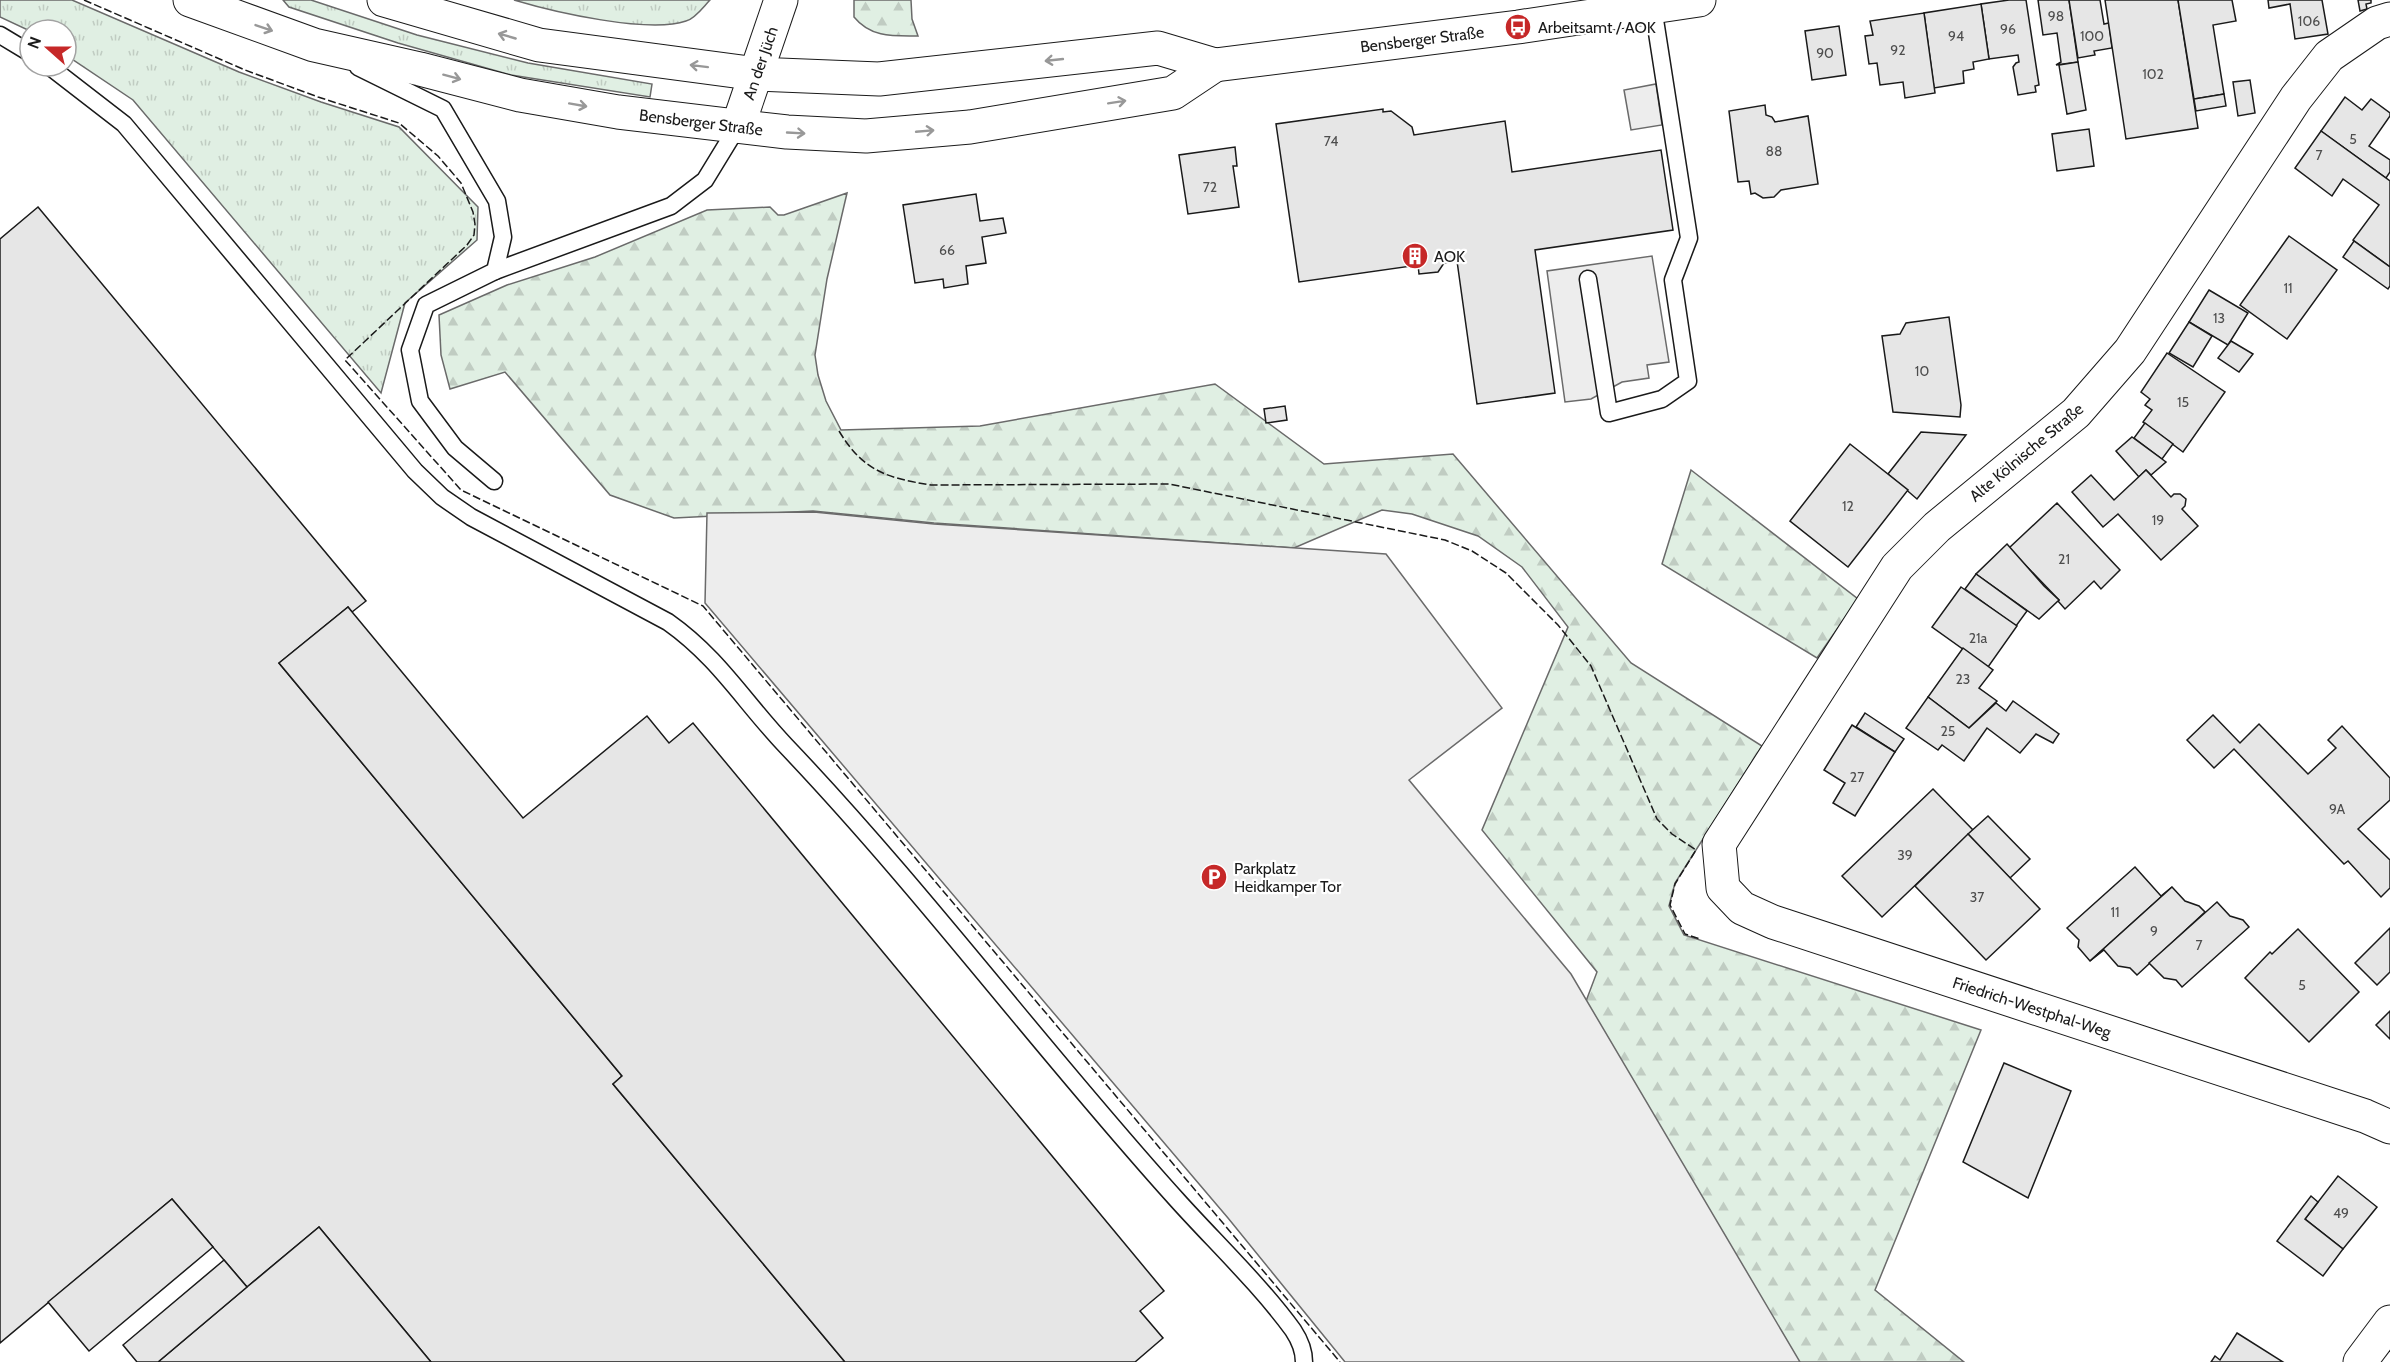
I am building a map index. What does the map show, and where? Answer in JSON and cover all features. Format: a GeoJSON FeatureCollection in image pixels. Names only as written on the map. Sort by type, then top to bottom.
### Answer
{"type":"FeatureCollection","features":[{"type":"Feature","properties":{"kind":"main road","name":"Bensberger Straße"},"geometry":{"type":"LineString","coordinates":[[384,0],[538,45],[757,74],[879,79],[1158,48],[1215,65],[1518,27],[1699,0]]}},
{"type":"Feature","properties":{"kind":"main road","name":"An der Jüch"},"geometry":{"type":"LineString","coordinates":[[738,126],[781,0]]}},
{"type":"Feature","properties":{"kind":"main road","name":"Bensberger Straße"},"geometry":{"type":"LineString","coordinates":[[210,2],[314,45],[520,95],[618,112],[787,132],[866,136],[970,127],[1173,93],[1215,65]]}},
{"type":"Feature","properties":{"kind":"main road","name":"Alte Kölnische Straße"},"geometry":{"type":"LineString","coordinates":[[1719,844],[1897,567],[1937,527],[2076,413],[2130,351],[2296,98],[2329,56],[2378,23],[2390,19]]}},
{"type":"Feature","properties":{"kind":"main road","name":"Friedrich-Westphal-Weg"},"geometry":{"type":"LineString","coordinates":[[1719,844],[1723,888],[1742,908],[1773,922],[2365,1116],[2390,1127]]}},
{"type":"Feature","properties":{"kind":"main road"},"geometry":{"type":"LineString","coordinates":[[2360,1362],[2390,1322]]}},
{"type":"Feature","properties":{"kind":"lane"},"geometry":{"type":"LineString","coordinates":[[1588,279],[1609,413],[1662,399],[1689,381],[1673,280],[1689,238],[1653,7]]}},
{"type":"Feature","properties":{"kind":"lane"},"geometry":{"type":"LineString","coordinates":[[0,35],[18,46]]}},
{"type":"Feature","properties":{"kind":"lane"},"geometry":{"type":"LineString","coordinates":[[314,45],[443,109],[497,201],[502,237],[495,271]]}},
{"type":"Feature","properties":{"kind":"lane"},"geometry":{"type":"LineString","coordinates":[[65,78],[124,124],[415,471],[442,497],[471,517],[668,622],[693,640],[716,663],[784,744],[828,789],[916,891],[1121,1138],[1268,1301],[1294,1332],[1304,1353],[1304,1362]]}},
{"type":"Feature","properties":{"kind":"lane"},"geometry":{"type":"LineString","coordinates":[[494,481],[455,448],[420,401],[410,350],[426,305],[495,271],[671,207],[705,180],[738,126]]}},
{"type":"Feature","properties":{"kind":"green space"},"geometry":{"type":"Polygon","coordinates":[[[0,0],[72,0],[239,72],[399,127],[478,207],[477,240],[405,303],[381,393],[133,100],[78,63],[78,18],[18,18],[18,25],[0,17],[0,0]]]}},
{"type":"Feature","properties":{"kind":"green space"},"geometry":{"type":"Polygon","coordinates":[[[283,0],[311,0],[417,35],[528,63],[652,84],[650,97],[511,75],[398,43],[289,7],[283,0]]]}},
{"type":"Feature","properties":{"kind":"green space"},"geometry":{"type":"Polygon","coordinates":[[[514,0],[710,0],[689,20],[649,25],[601,20],[514,0]]]}},
{"type":"Feature","properties":{"kind":"green space"},"geometry":{"type":"Polygon","coordinates":[[[854,0],[911,0],[912,19],[918,36],[883,34],[868,29],[854,17],[854,0]]]}},
{"type":"Feature","properties":{"kind":"green space"},"geometry":{"type":"Polygon","coordinates":[[[847,193],[827,279],[815,355],[826,401],[841,430],[980,426],[1215,384],[1324,464],[1453,454],[1631,663],[1762,746],[1675,883],[1669,906],[1684,935],[1981,1030],[1875,1290],[1964,1362],[1498,1362],[1565,1057],[1597,972],[1482,830],[1568,627],[1522,567],[1478,536],[1412,514],[1382,510],[1294,548],[934,523],[813,511],[674,518],[610,495],[505,372],[450,389],[441,355],[439,315],[507,285],[595,257],[707,210],[770,207],[778,215],[784,215],[847,193]]]}},
{"type":"Feature","properties":{"kind":"green space"},"geometry":{"type":"Polygon","coordinates":[[[1691,470],[1858,599],[1817,658],[1662,564],[1691,470]]]}},
{"type":"Feature","properties":{"kind":"shaded area"},"geometry":{"type":"Polygon","coordinates":[[[1656,84],[1662,125],[1631,130],[1624,90],[1656,84]]]}},
{"type":"Feature","properties":{"kind":"shaded area"},"geometry":{"type":"Polygon","coordinates":[[[1652,256],[1669,362],[1647,365],[1649,378],[1622,382],[1591,399],[1565,402],[1547,271],[1652,256]]]}},
{"type":"Feature","properties":{"kind":"shaded area","name":"Parkplatz Heidkamper Tor"},"geometry":{"type":"Polygon","coordinates":[[[814,512],[934,524],[1386,554],[1502,708],[1409,780],[1571,974],[1800,1362],[1345,1362],[1228,1218],[705,603],[707,513],[814,512]]]}},
{"type":"Feature","properties":{"kind":"building"},"geometry":{"type":"Polygon","coordinates":[[[2026,0],[2039,85],[2035,86],[2036,92],[2018,95],[2013,67],[2019,62],[2018,55],[1989,59],[1981,4],[2026,0]]]}},
{"type":"Feature","properties":{"kind":"building"},"geometry":{"type":"Polygon","coordinates":[[[2038,0],[2069,0],[2078,62],[2056,65],[2061,62],[2057,33],[2043,35],[2038,0]]]}},
{"type":"Feature","properties":{"kind":"building"},"geometry":{"type":"Polygon","coordinates":[[[2069,0],[2100,0],[2104,24],[2109,23],[2112,48],[2094,51],[2095,55],[2078,58],[2069,0]]]}},
{"type":"Feature","properties":{"kind":"building"},"geometry":{"type":"Polygon","coordinates":[[[2105,0],[2178,0],[2198,128],[2126,139],[2105,0]]]}},
{"type":"Feature","properties":{"kind":"building"},"geometry":{"type":"Polygon","coordinates":[[[2178,0],[2232,0],[2236,21],[2213,25],[2224,94],[2194,99],[2178,0]]]}},
{"type":"Feature","properties":{"kind":"building"},"geometry":{"type":"Polygon","coordinates":[[[2268,0],[2322,0],[2328,34],[2295,39],[2290,4],[2269,8],[2268,0]]]}},
{"type":"Feature","properties":{"kind":"building"},"geometry":{"type":"Polygon","coordinates":[[[2358,0],[2371,0],[2371,3],[2366,4],[2367,9],[2360,11],[2358,0]]]}},
{"type":"Feature","properties":{"kind":"building"},"geometry":{"type":"Polygon","coordinates":[[[1981,4],[1989,59],[1973,62],[1974,69],[1963,71],[1964,83],[1934,88],[1924,13],[1981,4]]]}},
{"type":"Feature","properties":{"kind":"building"},"geometry":{"type":"Polygon","coordinates":[[[1924,13],[1935,93],[1905,98],[1903,82],[1880,85],[1877,63],[1869,64],[1865,36],[1873,35],[1870,21],[1924,13]]]}},
{"type":"Feature","properties":{"kind":"building"},"geometry":{"type":"Polygon","coordinates":[[[1839,26],[1846,75],[1812,80],[1805,31],[1839,26]]]}},
{"type":"Feature","properties":{"kind":"building"},"geometry":{"type":"Polygon","coordinates":[[[2078,62],[2086,110],[2067,114],[2059,65],[2078,62]]]}},
{"type":"Feature","properties":{"kind":"building"},"geometry":{"type":"Polygon","coordinates":[[[2250,80],[2255,113],[2238,116],[2233,82],[2250,80]]]}},
{"type":"Feature","properties":{"kind":"building"},"geometry":{"type":"Polygon","coordinates":[[[2224,94],[2226,106],[2196,111],[2194,99],[2224,94]]]}},
{"type":"Feature","properties":{"kind":"building"},"geometry":{"type":"Polygon","coordinates":[[[2345,97],[2362,110],[2371,99],[2390,113],[2369,146],[2390,160],[2390,172],[2386,178],[2321,131],[2345,97]]]}},
{"type":"Feature","properties":{"kind":"building"},"geometry":{"type":"Polygon","coordinates":[[[1765,105],[1766,115],[1772,117],[1775,122],[1808,116],[1818,184],[1781,190],[1774,197],[1763,198],[1755,193],[1751,194],[1749,181],[1738,182],[1729,111],[1765,105]]]}},
{"type":"Feature","properties":{"kind":"building","name":"AOK"},"geometry":{"type":"Polygon","coordinates":[[[1383,109],[1383,112],[1391,111],[1412,127],[1414,135],[1505,121],[1512,172],[1661,150],[1673,230],[1535,250],[1555,393],[1477,404],[1457,261],[1444,263],[1438,272],[1419,274],[1418,265],[1299,282],[1276,124],[1383,109]]]}},
{"type":"Feature","properties":{"kind":"building"},"geometry":{"type":"Polygon","coordinates":[[[2089,129],[2094,166],[2057,171],[2052,134],[2089,129]]]}},
{"type":"Feature","properties":{"kind":"building"},"geometry":{"type":"Polygon","coordinates":[[[2321,131],[2390,181],[2390,267],[2353,240],[2379,205],[2343,179],[2332,196],[2295,168],[2321,131]]]}},
{"type":"Feature","properties":{"kind":"building"},"geometry":{"type":"Polygon","coordinates":[[[1235,147],[1237,166],[1233,166],[1239,207],[1188,214],[1179,155],[1235,147]]]}},
{"type":"Feature","properties":{"kind":"building"},"geometry":{"type":"Polygon","coordinates":[[[976,194],[980,221],[1003,218],[1006,233],[982,237],[986,263],[966,266],[968,284],[944,288],[943,279],[915,283],[903,205],[976,194]]]}},
{"type":"Feature","properties":{"kind":"building"},"geometry":{"type":"Polygon","coordinates":[[[38,207],[366,601],[352,612],[348,607],[279,663],[622,1076],[613,1084],[845,1362],[431,1362],[319,1227],[247,1287],[172,1199],[0,1343],[0,239],[38,207]]]}},
{"type":"Feature","properties":{"kind":"building"},"geometry":{"type":"Polygon","coordinates":[[[2289,236],[2337,270],[2287,339],[2240,305],[2289,236]]]}},
{"type":"Feature","properties":{"kind":"building"},"geometry":{"type":"Polygon","coordinates":[[[2354,241],[2390,267],[2388,289],[2343,257],[2354,241]]]}},
{"type":"Feature","properties":{"kind":"building"},"geometry":{"type":"Polygon","coordinates":[[[2209,290],[2248,313],[2228,345],[2189,322],[2209,290]]]}},
{"type":"Feature","properties":{"kind":"building"},"geometry":{"type":"Polygon","coordinates":[[[1949,317],[1961,405],[1960,417],[1893,412],[1882,336],[1900,334],[1906,323],[1949,317]]]}},
{"type":"Feature","properties":{"kind":"building"},"geometry":{"type":"Polygon","coordinates":[[[2189,322],[2212,336],[2193,367],[2169,353],[2189,322]]]}},
{"type":"Feature","properties":{"kind":"building"},"geometry":{"type":"Polygon","coordinates":[[[2231,341],[2253,354],[2239,372],[2218,358],[2231,341]]]}},
{"type":"Feature","properties":{"kind":"building"},"geometry":{"type":"Polygon","coordinates":[[[2167,353],[2225,392],[2183,452],[2143,422],[2152,410],[2145,405],[2150,399],[2141,392],[2167,353]]]}},
{"type":"Feature","properties":{"kind":"building"},"geometry":{"type":"Polygon","coordinates":[[[1285,406],[1287,420],[1266,423],[1264,409],[1285,406]]]}},
{"type":"Feature","properties":{"kind":"building"},"geometry":{"type":"Polygon","coordinates":[[[2145,423],[2173,444],[2162,459],[2134,438],[2145,423]]]}},
{"type":"Feature","properties":{"kind":"building"},"geometry":{"type":"Polygon","coordinates":[[[1921,432],[1966,435],[1917,499],[1888,474],[1921,432]]]}},
{"type":"Feature","properties":{"kind":"building"},"geometry":{"type":"Polygon","coordinates":[[[2132,437],[2166,462],[2151,475],[2146,470],[2139,477],[2116,451],[2132,437]]]}},
{"type":"Feature","properties":{"kind":"building"},"geometry":{"type":"Polygon","coordinates":[[[1850,444],[1908,490],[1848,567],[1790,521],[1850,444]]]}},
{"type":"Feature","properties":{"kind":"building"},"geometry":{"type":"Polygon","coordinates":[[[2146,470],[2171,497],[2174,494],[2180,494],[2186,499],[2182,509],[2198,526],[2161,560],[2118,514],[2103,527],[2072,492],[2091,475],[2114,500],[2146,470]]]}},
{"type":"Feature","properties":{"kind":"building"},"geometry":{"type":"Polygon","coordinates":[[[2057,503],[2120,570],[2101,589],[2094,581],[2065,609],[2009,548],[2057,503]]]}},
{"type":"Feature","properties":{"kind":"building"},"geometry":{"type":"Polygon","coordinates":[[[2007,544],[2059,600],[2039,619],[1976,574],[2007,544]]]}},
{"type":"Feature","properties":{"kind":"building"},"geometry":{"type":"Polygon","coordinates":[[[1976,574],[2027,611],[2016,626],[1965,589],[1976,574]]]}},
{"type":"Feature","properties":{"kind":"building"},"geometry":{"type":"Polygon","coordinates":[[[1961,587],[2017,626],[1988,667],[1932,627],[1961,587]]]}},
{"type":"Feature","properties":{"kind":"building"},"geometry":{"type":"Polygon","coordinates":[[[348,607],[523,818],[647,716],[669,743],[693,723],[1164,1291],[1140,1311],[1163,1338],[1135,1362],[845,1362],[613,1084],[622,1076],[279,663],[348,607]]]}},
{"type":"Feature","properties":{"kind":"building"},"geometry":{"type":"Polygon","coordinates":[[[1963,648],[1993,670],[1979,688],[1997,701],[1969,728],[1928,697],[1963,648]]]}},
{"type":"Feature","properties":{"kind":"building"},"geometry":{"type":"Polygon","coordinates":[[[1928,697],[1969,728],[1996,703],[2006,711],[2013,701],[2059,734],[2053,743],[2036,734],[2020,753],[1987,728],[1964,761],[1942,745],[1938,750],[1906,728],[1928,697]]]}},
{"type":"Feature","properties":{"kind":"building"},"geometry":{"type":"Polygon","coordinates":[[[1865,713],[1904,739],[1895,752],[1856,727],[1865,713]]]}},
{"type":"Feature","properties":{"kind":"building"},"geometry":{"type":"Polygon","coordinates":[[[2213,715],[2240,743],[2259,724],[2308,774],[2336,748],[2328,740],[2342,726],[2390,778],[2390,800],[2358,829],[2390,860],[2390,888],[2381,897],[2348,861],[2344,864],[2234,749],[2214,768],[2187,740],[2213,715]]]}},
{"type":"Feature","properties":{"kind":"building"},"geometry":{"type":"Polygon","coordinates":[[[1852,725],[1895,752],[1855,816],[1833,803],[1845,783],[1824,770],[1852,725]]]}},
{"type":"Feature","properties":{"kind":"building"},"geometry":{"type":"Polygon","coordinates":[[[1933,789],[1973,830],[1882,917],[1842,876],[1933,789]]]}},
{"type":"Feature","properties":{"kind":"building"},"geometry":{"type":"Polygon","coordinates":[[[1988,816],[2030,859],[2010,878],[1968,834],[1988,816]]]}},
{"type":"Feature","properties":{"kind":"building"},"geometry":{"type":"Polygon","coordinates":[[[1968,834],[2040,909],[1986,960],[1915,886],[1968,834]]]}},
{"type":"Feature","properties":{"kind":"building"},"geometry":{"type":"Polygon","coordinates":[[[2135,867],[2161,896],[2172,887],[2090,961],[2078,947],[2079,940],[2067,928],[2135,867]]]}},
{"type":"Feature","properties":{"kind":"building"},"geometry":{"type":"Polygon","coordinates":[[[2172,887],[2185,901],[2199,906],[2205,912],[2137,975],[2130,968],[2118,966],[2104,950],[2090,961],[2172,887]]]}},
{"type":"Feature","properties":{"kind":"building"},"geometry":{"type":"Polygon","coordinates":[[[2217,902],[2230,916],[2243,920],[2249,927],[2182,987],[2176,980],[2164,978],[2149,963],[2217,902]]]}},
{"type":"Feature","properties":{"kind":"building"},"geometry":{"type":"Polygon","coordinates":[[[2390,928],[2390,972],[2377,985],[2355,963],[2390,928]]]}},
{"type":"Feature","properties":{"kind":"building"},"geometry":{"type":"Polygon","coordinates":[[[2298,929],[2359,992],[2309,1042],[2245,978],[2270,952],[2272,954],[2298,929]]]}},
{"type":"Feature","properties":{"kind":"building"},"geometry":{"type":"Polygon","coordinates":[[[2390,1011],[2390,1039],[2376,1025],[2390,1011]]]}},
{"type":"Feature","properties":{"kind":"building"},"geometry":{"type":"Polygon","coordinates":[[[2004,1063],[2071,1091],[2028,1198],[1963,1162],[2004,1063]]]}},
{"type":"Feature","properties":{"kind":"building"},"geometry":{"type":"Polygon","coordinates":[[[2338,1176],[2377,1207],[2343,1249],[2305,1219],[2338,1176]]]}},
{"type":"Feature","properties":{"kind":"building"},"geometry":{"type":"Polygon","coordinates":[[[2311,1196],[2318,1202],[2305,1219],[2343,1249],[2323,1276],[2277,1241],[2311,1196]]]}},
{"type":"Feature","properties":{"kind":"building"},"geometry":{"type":"Polygon","coordinates":[[[172,1199],[213,1247],[89,1351],[48,1302],[172,1199]]]}},
{"type":"Feature","properties":{"kind":"building"},"geometry":{"type":"Polygon","coordinates":[[[319,1227],[431,1362],[158,1362],[247,1287],[319,1227]]]}},
{"type":"Feature","properties":{"kind":"building"},"geometry":{"type":"Polygon","coordinates":[[[224,1260],[247,1287],[158,1362],[137,1362],[123,1345],[224,1260]]]}},
{"type":"Feature","properties":{"kind":"building"},"geometry":{"type":"Polygon","coordinates":[[[2237,1333],[2283,1362],[2211,1362],[2215,1356],[2220,1360],[2237,1333]]]}},
{"type":"Feature","properties":{"kind":"fence"},"geometry":{"type":"LineString","coordinates":[[84,0],[245,70],[399,123],[438,156],[461,183],[473,212],[474,235],[467,245],[345,360],[461,490],[703,606],[1340,1362]]}},
{"type":"Feature","properties":{"kind":"fence"},"geometry":{"type":"LineString","coordinates":[[839,431],[848,445],[867,464],[889,475],[915,482],[931,485],[1169,484],[1445,540],[1472,551],[1506,573],[1558,625],[1591,666],[1657,819],[1672,834],[1696,850],[1675,884],[1670,905],[1685,934],[1700,939]]}},
{"type":"Feature","properties":{"kind":"place","name":"Arbeitsamt / AOK"},"geometry":{"type":"Point","coordinates":[1518,27]}},
{"type":"Feature","properties":{"kind":"place","name":"AOK"},"geometry":{"type":"Point","coordinates":[1415,256]}},
{"type":"Feature","properties":{"kind":"place","name":"Parkplatz Heidkamper Tor"},"geometry":{"type":"Point","coordinates":[1214,877]}}]}
